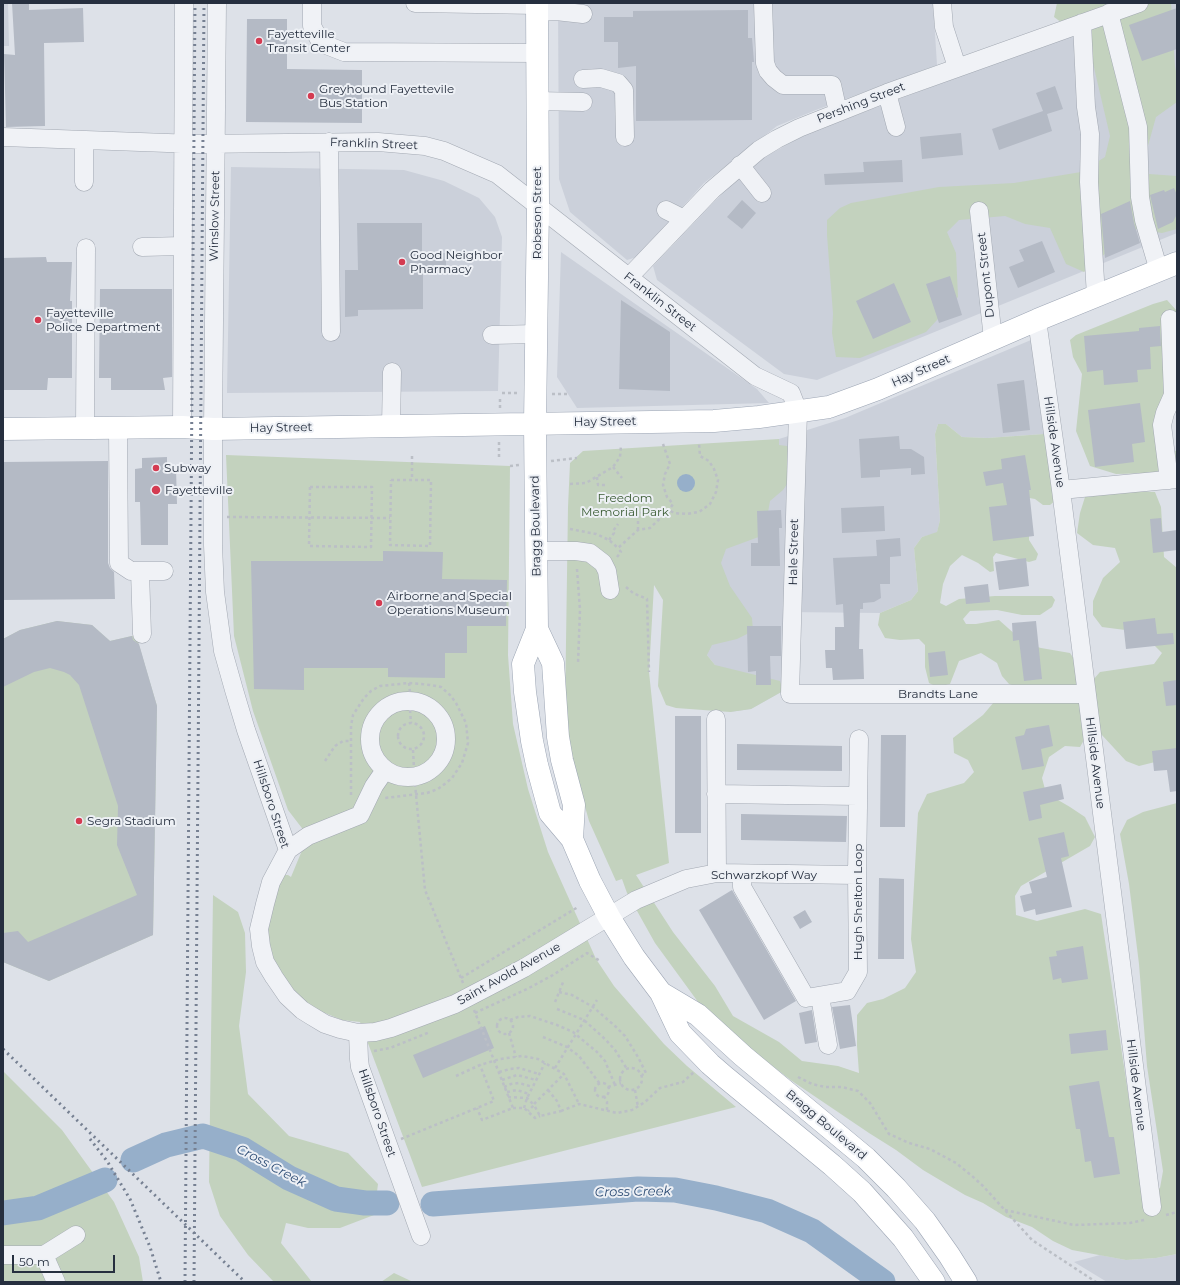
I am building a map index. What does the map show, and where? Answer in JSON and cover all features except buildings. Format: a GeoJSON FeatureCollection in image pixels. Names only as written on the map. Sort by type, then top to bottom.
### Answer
{"type":"FeatureCollection","features":[{"type":"Feature","properties":{"kind":"main road","name":"Robeson Street"},"geometry":{"type":"LineString","coordinates":[[535,424],[538,206],[537,7]]}},
{"type":"Feature","properties":{"kind":"main road","name":"Hay Street"},"geometry":{"type":"LineString","coordinates":[[3,429],[182,427],[213,429],[535,424],[714,420],[759,417],[829,407],[878,389],[1037,320],[1168,267]]}},
{"type":"Feature","properties":{"kind":"main road","name":"Bragg Boulevard"},"geometry":{"type":"LineString","coordinates":[[535,424],[537,629],[524,664],[528,717],[537,765],[550,813],[572,839],[590,882],[609,917],[634,957],[661,993],[680,1033],[725,1077],[832,1165],[862,1192],[903,1238],[934,1282]]}},
{"type":"Feature","properties":{"kind":"main road","name":"Bragg Boulevard"},"geometry":{"type":"LineString","coordinates":[[537,629],[552,663],[558,736],[562,760],[574,805],[572,839]]}},
{"type":"Feature","properties":{"kind":"main road","name":"Bragg Boulevard"},"geometry":{"type":"LineString","coordinates":[[661,993],[698,1015],[743,1056],[877,1168],[925,1221],[966,1282]]}},
{"type":"Feature","properties":{"kind":"street"},"geometry":{"type":"LineString","coordinates":[[182,427],[184,3]]}},
{"type":"Feature","properties":{"kind":"street","name":"Winslow Street"},"geometry":{"type":"LineString","coordinates":[[213,429],[217,3]]}},
{"type":"Feature","properties":{"kind":"street"},"geometry":{"type":"LineString","coordinates":[[312,3],[312,26],[321,43],[344,52],[537,53]]}},
{"type":"Feature","properties":{"kind":"street"},"geometry":{"type":"LineString","coordinates":[[415,3],[537,7],[583,14]]}},
{"type":"Feature","properties":{"kind":"street"},"geometry":{"type":"LineString","coordinates":[[763,3],[765,63],[768,71],[783,85],[832,86],[838,112]]}},
{"type":"Feature","properties":{"kind":"street"},"geometry":{"type":"LineString","coordinates":[[942,3],[944,27],[957,68]]}},
{"type":"Feature","properties":{"kind":"street","name":"Pershing Street"},"geometry":{"type":"LineString","coordinates":[[629,277],[712,190],[759,150],[777,139],[799,128],[887,92],[1139,3]]}},
{"type":"Feature","properties":{"kind":"street"},"geometry":{"type":"LineString","coordinates":[[1109,14],[1138,127],[1140,197],[1144,220],[1168,267]]}},
{"type":"Feature","properties":{"kind":"street"},"geometry":{"type":"LineString","coordinates":[[1082,23],[1086,107],[1090,134],[1089,182],[1096,296]]}},
{"type":"Feature","properties":{"kind":"street"},"geometry":{"type":"LineString","coordinates":[[583,79],[601,78],[618,83],[624,90],[625,137]]}},
{"type":"Feature","properties":{"kind":"street"},"geometry":{"type":"LineString","coordinates":[[887,92],[896,128]]}},
{"type":"Feature","properties":{"kind":"street"},"geometry":{"type":"LineString","coordinates":[[538,101],[583,102]]}},
{"type":"Feature","properties":{"kind":"street","name":"Franklin Street"},"geometry":{"type":"LineString","coordinates":[[3,137],[183,144],[378,142],[425,146],[444,152],[496,174],[755,376],[791,393],[798,411]]}},
{"type":"Feature","properties":{"kind":"street"},"geometry":{"type":"LineString","coordinates":[[84,140],[84,182]]}},
{"type":"Feature","properties":{"kind":"street"},"geometry":{"type":"LineString","coordinates":[[329,142],[331,332]]}},
{"type":"Feature","properties":{"kind":"street"},"geometry":{"type":"LineString","coordinates":[[740,165],[762,193]]}},
{"type":"Feature","properties":{"kind":"street"},"geometry":{"type":"LineString","coordinates":[[666,210],[684,219]]}},
{"type":"Feature","properties":{"kind":"street","name":"Dupont Street"},"geometry":{"type":"LineString","coordinates":[[980,211],[993,339]]}},
{"type":"Feature","properties":{"kind":"street"},"geometry":{"type":"LineString","coordinates":[[142,247],[182,246]]}},
{"type":"Feature","properties":{"kind":"street"},"geometry":{"type":"LineString","coordinates":[[85,428],[86,248]]}},
{"type":"Feature","properties":{"kind":"street"},"geometry":{"type":"LineString","coordinates":[[1060,490],[1173,480],[1162,425],[1165,413],[1173,395],[1172,339],[1170,319]]}},
{"type":"Feature","properties":{"kind":"street","name":"Hillside Avenue"},"geometry":{"type":"LineString","coordinates":[[1037,320],[1156,1213]]}},
{"type":"Feature","properties":{"kind":"street"},"geometry":{"type":"LineString","coordinates":[[492,335],[536,334]]}},
{"type":"Feature","properties":{"kind":"street"},"geometry":{"type":"LineString","coordinates":[[391,426],[392,372]]}},
{"type":"Feature","properties":{"kind":"street","name":"Hale Street"},"geometry":{"type":"LineString","coordinates":[[790,694],[798,411]]}},
{"type":"Feature","properties":{"kind":"street"},"geometry":{"type":"LineString","coordinates":[[118,428],[120,563],[131,571],[164,571]]}},
{"type":"Feature","properties":{"kind":"street","name":"Hillsboro Street"},"geometry":{"type":"LineString","coordinates":[[213,429],[214,569],[218,622],[224,651],[245,726],[288,850],[271,882],[264,904],[259,929],[265,962],[287,996],[302,1010],[325,1024],[358,1033],[360,1067],[421,1236]]}},
{"type":"Feature","properties":{"kind":"street"},"geometry":{"type":"LineString","coordinates":[[537,551],[572,551],[590,554],[603,563],[616,587]]}},
{"type":"Feature","properties":{"kind":"street"},"geometry":{"type":"LineString","coordinates":[[140,571],[142,634]]}},
{"type":"Feature","properties":{"kind":"street","name":"Brandts Lane"},"geometry":{"type":"LineString","coordinates":[[790,694],[1086,694]]}},
{"type":"Feature","properties":{"kind":"street"},"geometry":{"type":"LineString","coordinates":[[401,701],[418,702],[432,709],[442,721],[446,736],[444,752],[440,759],[429,771],[415,776],[399,776],[385,770],[375,758],[370,743],[372,727],[380,713],[386,708],[401,701]]}},
{"type":"Feature","properties":{"kind":"street"},"geometry":{"type":"LineString","coordinates":[[716,719],[717,873]]}},
{"type":"Feature","properties":{"kind":"street","name":"Hugh Shelton Loop"},"geometry":{"type":"LineString","coordinates":[[742,874],[742,887],[806,998],[847,991],[858,972],[857,875],[859,739]]}},
{"type":"Feature","properties":{"kind":"street"},"geometry":{"type":"LineString","coordinates":[[288,850],[308,836],[360,815],[374,786],[385,770]]}},
{"type":"Feature","properties":{"kind":"street"},"geometry":{"type":"LineString","coordinates":[[716,794],[858,796]]}},
{"type":"Feature","properties":{"kind":"street","name":"Schwarzkopf Way"},"geometry":{"type":"LineString","coordinates":[[609,917],[636,900],[671,884],[686,879],[717,873],[857,875]]}},
{"type":"Feature","properties":{"kind":"street","name":"Saint Avold Avenue"},"geometry":{"type":"LineString","coordinates":[[358,1033],[375,1032],[472,1005],[524,968],[609,917]]}},
{"type":"Feature","properties":{"kind":"street"},"geometry":{"type":"LineString","coordinates":[[820,996],[828,1045]]}},
{"type":"Feature","properties":{"kind":"street"},"geometry":{"type":"LineString","coordinates":[[3,1255],[44,1255],[76,1235]]}},
{"type":"Feature","properties":{"kind":"street"},"geometry":{"type":"LineString","coordinates":[[44,1255],[56,1282]]}},
{"type":"Feature","properties":{"kind":"path"},"geometry":{"type":"LineString","coordinates":[[669,510],[687,514],[699,512],[710,504],[716,492],[718,480],[714,469],[709,461],[700,456],[698,443]]}},
{"type":"Feature","properties":{"kind":"path"},"geometry":{"type":"LineString","coordinates":[[618,548],[638,530],[650,528],[669,510],[673,504],[667,498],[663,486],[665,474],[670,464],[664,444]]}},
{"type":"Feature","properties":{"kind":"path"},"geometry":{"type":"LineString","coordinates":[[570,484],[586,484],[613,467],[620,457],[621,446]]}},
{"type":"Feature","properties":{"kind":"path"},"geometry":{"type":"LineString","coordinates":[[412,456],[412,480]]}},
{"type":"Feature","properties":{"kind":"path"},"geometry":{"type":"LineString","coordinates":[[613,467],[622,478]]}},
{"type":"Feature","properties":{"kind":"path"},"geometry":{"type":"LineString","coordinates":[[597,478],[598,485],[604,485]]}},
{"type":"Feature","properties":{"kind":"path"},"geometry":{"type":"LineString","coordinates":[[391,480],[431,480],[430,546],[390,545],[390,518],[391,480]]}},
{"type":"Feature","properties":{"kind":"path"},"geometry":{"type":"LineString","coordinates":[[310,487],[372,487],[371,547],[309,546],[309,517],[310,487]]}},
{"type":"Feature","properties":{"kind":"path"},"geometry":{"type":"LineString","coordinates":[[638,530],[638,515],[644,511]]}},
{"type":"Feature","properties":{"kind":"path"},"geometry":{"type":"LineString","coordinates":[[226,517],[390,518]]}},
{"type":"Feature","properties":{"kind":"path"},"geometry":{"type":"LineString","coordinates":[[609,540],[618,524]]}},
{"type":"Feature","properties":{"kind":"path"},"geometry":{"type":"LineString","coordinates":[[570,529],[596,534],[609,540],[621,552],[613,561]]}},
{"type":"Feature","properties":{"kind":"path"},"geometry":{"type":"LineString","coordinates":[[578,569],[580,610],[578,663]]}},
{"type":"Feature","properties":{"kind":"path"},"geometry":{"type":"LineString","coordinates":[[616,587],[646,599],[649,672]]}},
{"type":"Feature","properties":{"kind":"path"},"geometry":{"type":"LineString","coordinates":[[409,684],[410,693]]}},
{"type":"Feature","properties":{"kind":"path"},"geometry":{"type":"LineString","coordinates":[[352,801],[350,741],[353,715],[358,706],[371,691],[380,686],[409,684],[431,685],[441,688],[450,695],[462,712],[466,722],[468,734],[466,753],[462,763],[452,778],[438,789],[428,793],[416,795],[379,798]]}},
{"type":"Feature","properties":{"kind":"path"},"geometry":{"type":"LineString","coordinates":[[410,710],[410,723]]}},
{"type":"Feature","properties":{"kind":"path"},"geometry":{"type":"LineString","coordinates":[[410,723],[416,724],[420,727],[424,734],[423,743],[413,750],[404,747],[398,736],[401,728],[410,723]]}},
{"type":"Feature","properties":{"kind":"path"},"geometry":{"type":"LineString","coordinates":[[325,761],[339,742],[350,741]]}},
{"type":"Feature","properties":{"kind":"path"},"geometry":{"type":"LineString","coordinates":[[413,750],[414,768]]}},
{"type":"Feature","properties":{"kind":"path"},"geometry":{"type":"LineString","coordinates":[[415,784],[425,890],[513,1108]]}},
{"type":"Feature","properties":{"kind":"path"},"geometry":{"type":"LineString","coordinates":[[461,978],[578,907]]}},
{"type":"Feature","properties":{"kind":"path"},"geometry":{"type":"LineString","coordinates":[[472,1005],[529,988],[553,975],[587,953],[600,961]]}},
{"type":"Feature","properties":{"kind":"path"},"geometry":{"type":"LineString","coordinates":[[555,1002],[564,980]]}},
{"type":"Feature","properties":{"kind":"path"},"geometry":{"type":"LineString","coordinates":[[559,992],[572,995],[593,1007],[606,1017],[625,1036],[646,1073],[642,1075]]}},
{"type":"Feature","properties":{"kind":"path"},"geometry":{"type":"LineString","coordinates":[[555,1068],[575,1033],[597,1000]]}},
{"type":"Feature","properties":{"kind":"path"},"geometry":{"type":"LineString","coordinates":[[557,1010],[584,1020],[616,1050],[627,1069]]}},
{"type":"Feature","properties":{"kind":"path"},"geometry":{"type":"LineString","coordinates":[[510,1020],[518,1017],[530,1016],[557,1024],[575,1033],[605,1061],[615,1085]]}},
{"type":"Feature","properties":{"kind":"path"},"geometry":{"type":"LineString","coordinates":[[509,1033],[505,1034],[499,1032],[496,1025],[502,1018],[510,1020],[513,1025],[509,1033],[516,1057]]}},
{"type":"Feature","properties":{"kind":"path"},"geometry":{"type":"LineString","coordinates":[[543,1037],[567,1047],[579,1056],[600,1084],[604,1084],[608,1087],[620,1083]]}},
{"type":"Feature","properties":{"kind":"path"},"geometry":{"type":"LineString","coordinates":[[456,1076],[480,1065],[494,1061],[522,1056],[538,1059],[564,1074],[579,1104]]}},
{"type":"Feature","properties":{"kind":"path"},"geometry":{"type":"LineString","coordinates":[[524,1108],[527,1098],[545,1062]]}},
{"type":"Feature","properties":{"kind":"path"},"geometry":{"type":"LineString","coordinates":[[388,1144],[494,1101],[480,1065]]}},
{"type":"Feature","properties":{"kind":"path"},"geometry":{"type":"LineString","coordinates":[[499,1072],[519,1068],[539,1074]]}},
{"type":"Feature","properties":{"kind":"path"},"geometry":{"type":"LineString","coordinates":[[635,1068],[640,1071],[642,1075],[643,1081],[635,1090],[627,1090],[620,1083],[620,1077],[627,1069],[635,1068]]}},
{"type":"Feature","properties":{"kind":"path"},"geometry":{"type":"LineString","coordinates":[[477,1108],[482,1120],[513,1108],[524,1108],[535,1118],[561,1111],[579,1104],[617,1113],[638,1107],[660,1088],[683,1082],[696,1070]]}},
{"type":"Feature","properties":{"kind":"path"},"geometry":{"type":"LineString","coordinates":[[528,1111],[564,1074]]}},
{"type":"Feature","properties":{"kind":"path"},"geometry":{"type":"LineString","coordinates":[[792,1074],[812,1084],[825,1087],[842,1087],[858,1091],[870,1103],[889,1134],[909,1143],[930,1149],[956,1163],[972,1176],[1032,1240],[1096,1282]]}},
{"type":"Feature","properties":{"kind":"path"},"geometry":{"type":"LineString","coordinates":[[502,1080],[516,1076],[536,1080]]}},
{"type":"Feature","properties":{"kind":"path"},"geometry":{"type":"LineString","coordinates":[[504,1087],[519,1083],[533,1087]]}},
{"type":"Feature","properties":{"kind":"path"},"geometry":{"type":"LineString","coordinates":[[600,1084],[596,1086],[596,1093],[600,1096],[604,1096]]}},
{"type":"Feature","properties":{"kind":"path"},"geometry":{"type":"LineString","coordinates":[[604,1096],[608,1092],[608,1087]]}},
{"type":"Feature","properties":{"kind":"path"},"geometry":{"type":"LineString","coordinates":[[507,1092],[517,1090],[529,1094]]}},
{"type":"Feature","properties":{"kind":"path"},"geometry":{"type":"LineString","coordinates":[[548,1090],[557,1101],[561,1111]]}},
{"type":"Feature","properties":{"kind":"path"},"geometry":{"type":"LineString","coordinates":[[635,1090],[638,1107]]}},
{"type":"Feature","properties":{"kind":"path"},"geometry":{"type":"LineString","coordinates":[[604,1096],[607,1102],[607,1111]]}},
{"type":"Feature","properties":{"kind":"path"},"geometry":{"type":"LineString","coordinates":[[508,1097],[527,1098],[534,1105],[540,1116]]}},
{"type":"Feature","properties":{"kind":"path"},"geometry":{"type":"LineString","coordinates":[[1005,1210],[1074,1225],[1130,1223],[1156,1213],[1177,1212]]}},
{"type":"Feature","properties":{"kind":"shaded area"},"geometry":{"type":"Polygon","coordinates":[[[3,3],[8,3],[9,46],[3,46],[3,3]]]}},
{"type":"Feature","properties":{"kind":"shaded area"},"geometry":{"type":"Polygon","coordinates":[[[558,3],[933,3],[937,65],[777,126],[704,183],[637,257],[627,260],[570,212],[559,179],[558,3]]]}},
{"type":"Feature","properties":{"kind":"shaded area"},"geometry":{"type":"Polygon","coordinates":[[[1170,3],[1177,3],[1177,233],[817,380],[784,374],[657,280],[653,266],[716,200],[756,162],[808,133],[1076,33],[1170,3]]]}},
{"type":"Feature","properties":{"kind":"shaded area"},"geometry":{"type":"Polygon","coordinates":[[[231,167],[404,170],[444,181],[479,198],[495,217],[502,237],[498,391],[227,393],[231,167]]]}},
{"type":"Feature","properties":{"kind":"shaded area"},"geometry":{"type":"Polygon","coordinates":[[[561,252],[757,389],[769,403],[577,408],[557,377],[561,252]]]}},
{"type":"Feature","properties":{"kind":"shaded area"},"geometry":{"type":"Polygon","coordinates":[[[1031,340],[1044,434],[987,438],[962,437],[946,424],[938,424],[935,434],[940,520],[937,533],[922,537],[914,548],[918,591],[911,600],[880,613],[784,612],[783,691],[751,709],[730,712],[715,665],[707,655],[719,509],[778,460],[779,439],[845,418],[1031,340]]]}},
{"type":"Feature","properties":{"kind":"shaded area"},"geometry":{"type":"Polygon","coordinates":[[[1177,1254],[1177,1282],[1107,1282],[1074,1262],[1100,1255],[1126,1260],[1156,1258],[1177,1254]]]}},
{"type":"Feature","properties":{"kind":"green space"},"geometry":{"type":"Polygon","coordinates":[[[1057,3],[1171,3],[1177,76],[1177,102],[1156,117],[1146,153],[1149,174],[1177,176],[1177,229],[1162,233],[1137,229],[1117,241],[1099,260],[1084,272],[1066,264],[1050,228],[1025,224],[1005,216],[959,220],[947,232],[956,253],[958,297],[926,332],[860,358],[836,357],[832,333],[833,314],[827,220],[840,208],[851,203],[939,187],[1014,183],[1081,172],[1105,157],[1110,136],[1088,42],[1054,17],[1057,3]]]}},
{"type":"Feature","properties":{"kind":"green space"},"geometry":{"type":"Polygon","coordinates":[[[1167,300],[1177,311],[1177,410],[1162,412],[1171,450],[1177,451],[1177,468],[1155,473],[1116,474],[1090,466],[1076,431],[1082,374],[1073,357],[1070,340],[1076,335],[1153,304],[1167,300]]]}},
{"type":"Feature","properties":{"kind":"green space"},"geometry":{"type":"Polygon","coordinates":[[[938,424],[946,424],[962,437],[987,438],[1044,434],[1055,501],[1050,505],[1043,505],[1035,499],[1024,497],[1029,522],[1029,540],[1038,554],[1036,560],[1029,562],[996,553],[993,557],[994,571],[990,572],[978,563],[962,555],[950,566],[943,584],[940,603],[946,606],[959,599],[995,596],[1052,596],[1055,600],[1052,607],[1040,615],[1022,615],[997,610],[970,611],[963,619],[966,624],[976,624],[999,620],[1026,644],[1070,653],[1076,662],[1078,688],[1020,688],[1009,684],[1002,676],[997,663],[981,653],[959,661],[950,684],[937,687],[929,683],[925,667],[925,645],[919,639],[900,640],[885,638],[878,625],[880,613],[911,600],[918,591],[914,548],[922,537],[937,532],[940,520],[935,434],[938,424]]]}},
{"type":"Feature","properties":{"kind":"green space","name":"Freedom Memorial Park"},"geometry":{"type":"Polygon","coordinates":[[[779,439],[779,445],[787,446],[789,452],[790,480],[783,490],[770,501],[764,535],[726,549],[721,563],[730,586],[752,618],[753,631],[737,639],[712,645],[707,655],[715,665],[780,681],[783,691],[751,709],[730,712],[676,708],[666,705],[658,686],[663,600],[654,585],[649,672],[669,863],[636,875],[673,932],[715,986],[733,1016],[779,1042],[802,1061],[838,1066],[859,1073],[857,1015],[867,1003],[883,999],[905,988],[916,972],[911,939],[918,813],[927,794],[964,783],[974,772],[968,760],[954,753],[953,738],[983,715],[994,702],[1078,702],[1081,708],[1084,740],[1080,747],[1065,746],[1049,757],[1042,778],[1046,793],[1085,817],[1095,837],[1090,846],[1021,886],[1015,896],[1016,915],[1037,921],[1085,909],[1101,914],[1144,1199],[1160,1188],[1163,1171],[1147,1066],[1139,964],[1129,884],[1120,834],[1127,820],[1143,812],[1177,803],[1177,1254],[1156,1258],[1126,1260],[1072,1250],[1053,1241],[1032,1227],[1006,1217],[983,1203],[965,1195],[923,1170],[896,1150],[792,1081],[762,1058],[701,1006],[655,943],[627,893],[622,879],[616,881],[589,821],[573,763],[565,710],[570,463],[583,451],[779,439]]]}},
{"type":"Feature","properties":{"kind":"green space"},"geometry":{"type":"Polygon","coordinates":[[[226,455],[510,466],[508,655],[513,724],[528,789],[548,852],[596,959],[614,986],[664,1044],[687,1066],[736,1107],[422,1187],[360,1022],[342,1020],[325,1013],[302,1010],[274,977],[259,929],[284,875],[291,877],[308,836],[288,810],[253,711],[234,636],[226,455]]]}},
{"type":"Feature","properties":{"kind":"green space"},"geometry":{"type":"Polygon","coordinates":[[[1136,491],[1155,492],[1161,507],[1164,557],[1177,568],[1177,753],[1163,760],[1139,766],[1126,761],[1101,734],[1093,680],[1100,672],[1154,664],[1162,653],[1148,639],[1133,631],[1102,627],[1093,615],[1093,601],[1103,578],[1120,562],[1115,548],[1093,545],[1077,533],[1080,513],[1085,497],[1136,491]]]}},
{"type":"Feature","properties":{"kind":"green space","name":"Segra Stadium"},"geometry":{"type":"Polygon","coordinates":[[[57,621],[92,625],[110,641],[136,635],[157,706],[153,935],[49,981],[3,962],[3,639],[20,630],[57,621]]]}},
{"type":"Feature","properties":{"kind":"green space"},"geometry":{"type":"Polygon","coordinates":[[[213,895],[238,912],[245,933],[246,972],[239,1026],[248,1094],[289,1136],[348,1153],[378,1184],[374,1215],[340,1228],[308,1228],[286,1223],[281,1243],[312,1282],[274,1282],[248,1255],[220,1216],[209,1182],[213,895]]]}},
{"type":"Feature","properties":{"kind":"green space"},"geometry":{"type":"Polygon","coordinates":[[[3,1071],[62,1130],[114,1202],[139,1257],[143,1282],[3,1282],[3,1071]]]}},
{"type":"Feature","properties":{"kind":"green space"},"geometry":{"type":"Polygon","coordinates":[[[394,1273],[411,1281],[411,1282],[381,1282],[394,1273]]]}},
{"type":"Feature","properties":{"kind":"water"},"geometry":{"type":"Polygon","coordinates":[[[686,474],[692,477],[695,483],[692,489],[686,492],[680,489],[677,483],[680,477],[686,474]]]}},
{"type":"Feature","properties":{"kind":"waterway","name":"Cross Creek"},"geometry":{"type":"LineString","coordinates":[[133,1160],[166,1145],[203,1136],[242,1149],[289,1178],[336,1199],[365,1203],[387,1203]]}},
{"type":"Feature","properties":{"kind":"waterway","name":"Cross Creek"},"geometry":{"type":"LineString","coordinates":[[3,1213],[38,1208],[105,1180]]}},
{"type":"Feature","properties":{"kind":"waterway","name":"Cross Creek"},"geometry":{"type":"LineString","coordinates":[[433,1204],[638,1189],[675,1190],[716,1198],[767,1211],[812,1231],[883,1282]]}},
{"type":"Feature","properties":{"kind":"railway"},"geometry":{"type":"LineString","coordinates":[[185,1282],[195,3]]}},
{"type":"Feature","properties":{"kind":"railway"},"geometry":{"type":"LineString","coordinates":[[194,1282],[204,3]]}},
{"type":"Feature","properties":{"kind":"railway"},"geometry":{"type":"LineString","coordinates":[[3,1049],[245,1282]]}},
{"type":"Feature","properties":{"kind":"railway"},"geometry":{"type":"LineString","coordinates":[[90,1139],[107,1161],[130,1199],[150,1247],[161,1282]]}},
{"type":"Feature","properties":{"kind":"place","name":"Fayetteville Transit Center"},"geometry":{"type":"Point","coordinates":[259,41]}},
{"type":"Feature","properties":{"kind":"place","name":"Greyhound Fayettevile Bus Station"},"geometry":{"type":"Point","coordinates":[311,96]}},
{"type":"Feature","properties":{"kind":"place","name":"Good Neighbor Pharmacy"},"geometry":{"type":"Point","coordinates":[402,262]}},
{"type":"Feature","properties":{"kind":"place","name":"Fayetteville Police Department"},"geometry":{"type":"Point","coordinates":[38,320]}},
{"type":"Feature","properties":{"kind":"place","name":"Subway"},"geometry":{"type":"Point","coordinates":[156,468]}},
{"type":"Feature","properties":{"kind":"place","name":"Fayetteville"},"geometry":{"type":"Point","coordinates":[156,490]}},
{"type":"Feature","properties":{"kind":"place","name":"Airborne and Special Operations Museum"},"geometry":{"type":"Point","coordinates":[379,603]}},
{"type":"Feature","properties":{"kind":"place","name":"Segra Stadium"},"geometry":{"type":"Point","coordinates":[79,821]}}]}
